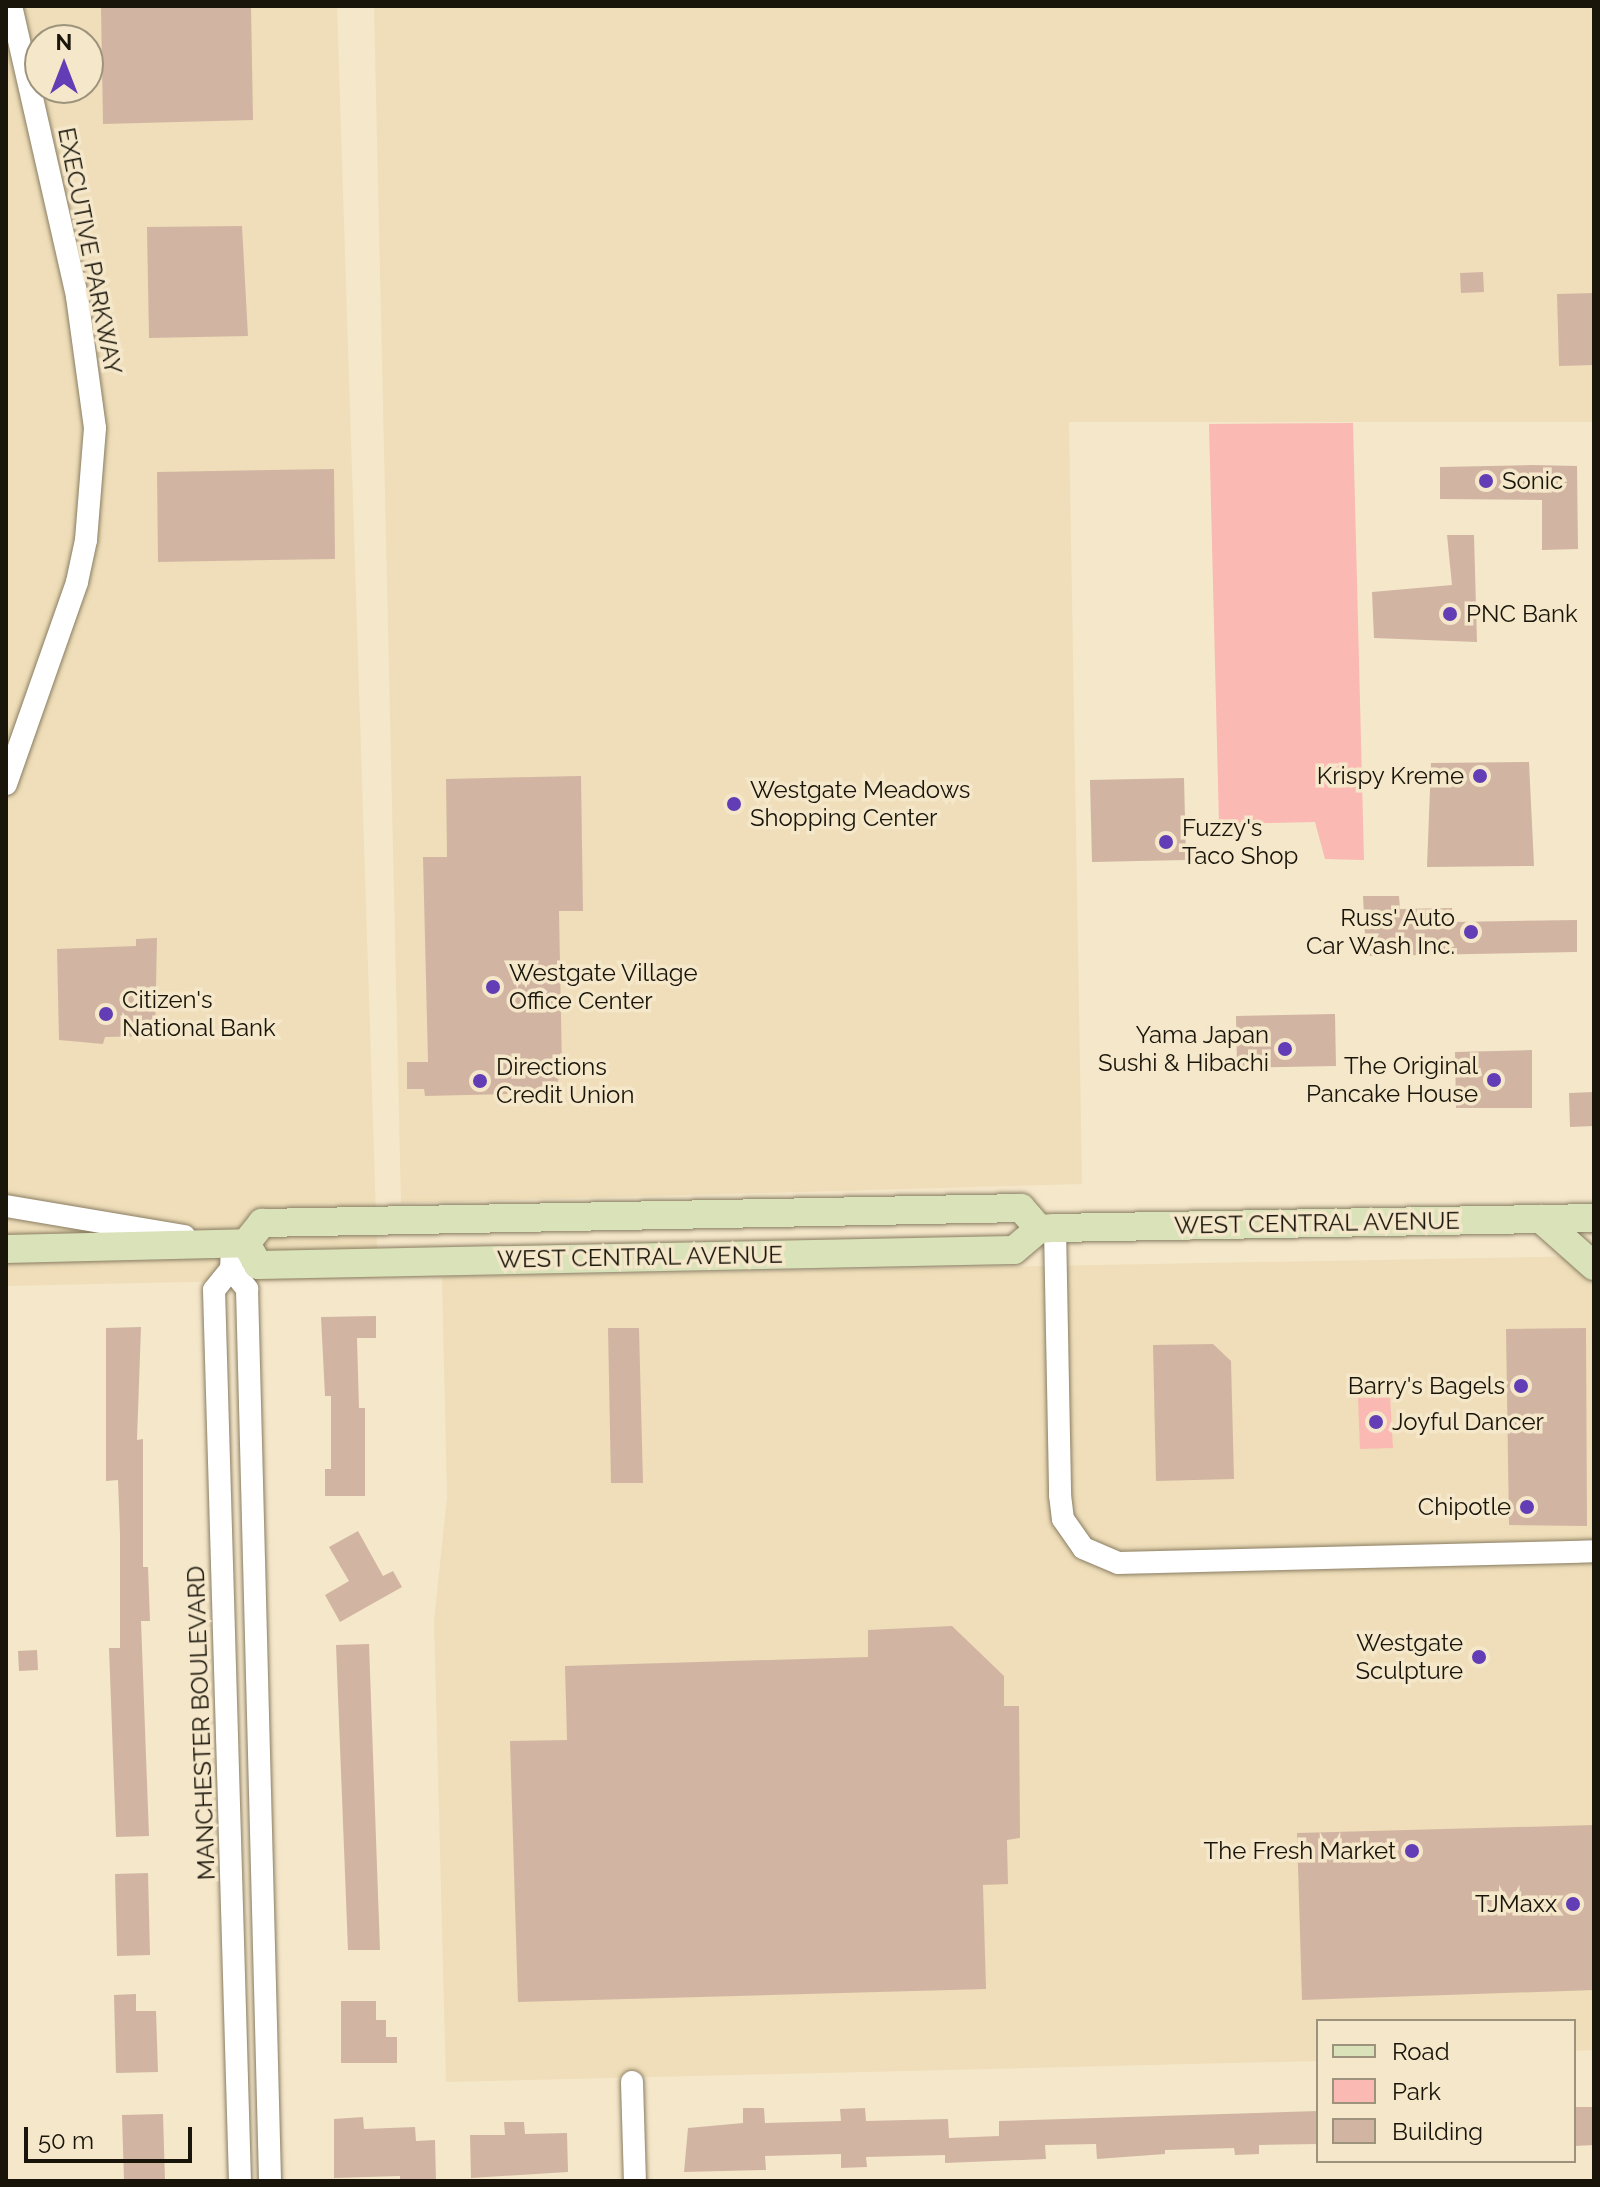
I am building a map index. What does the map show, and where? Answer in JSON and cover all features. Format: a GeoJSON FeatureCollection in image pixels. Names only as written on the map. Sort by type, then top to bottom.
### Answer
{"type":"FeatureCollection","features":[{"type":"Feature","properties":{"kind":"main road","name":"WEST CENTRAL AVENUE"},"geometry":{"type":"LineString","coordinates":[[1047,1228],[1021,1208],[655,1218],[262,1223],[236,1252],[258,1265],[1014,1250],[1047,1228],[1594,1218]]}},
{"type":"Feature","properties":{"kind":"main road"},"geometry":{"type":"LineString","coordinates":[[454,1261],[464,1239],[643,1236],[655,1218]]}},
{"type":"Feature","properties":{"kind":"main road"},"geometry":{"type":"LineString","coordinates":[[1541,1219],[1594,1266]]}},
{"type":"Feature","properties":{"kind":"main road"},"geometry":{"type":"LineString","coordinates":[[6,1249],[236,1252]]}},
{"type":"Feature","properties":{"kind":"street","name":"EXECUTIVE PARKWAY"},"geometry":{"type":"LineString","coordinates":[[6,784],[77,582],[88,527],[95,428],[77,296],[11,6]]}},
{"type":"Feature","properties":{"kind":"street"},"geometry":{"type":"LineString","coordinates":[[6,1206],[236,1252],[247,1289],[270,2181]]}},
{"type":"Feature","properties":{"kind":"street"},"geometry":{"type":"LineString","coordinates":[[1047,1228],[1060,1495],[1063,1519],[1083,1548],[1118,1563],[1594,1551]]}},
{"type":"Feature","properties":{"kind":"street","name":"MANCHESTER BOULEVARD"},"geometry":{"type":"LineString","coordinates":[[236,1252],[214,1290],[240,2181]]}},
{"type":"Feature","properties":{"kind":"street"},"geometry":{"type":"LineString","coordinates":[[632,2082],[635,2181]]}},
{"type":"Feature","properties":{"kind":"shaded area"},"geometry":{"type":"Polygon","coordinates":[[[6,6],[337,6],[378,1278],[6,1286],[6,6]]]}},
{"type":"Feature","properties":{"kind":"shaded area","name":"Westgate Meadows Shopping Center"},"geometry":{"type":"Polygon","coordinates":[[[374,6],[1594,6],[1594,422],[1069,422],[1082,1184],[401,1203],[374,6]]]}},
{"type":"Feature","properties":{"kind":"shaded area"},"geometry":{"type":"Polygon","coordinates":[[[1594,1256],[1594,2050],[1576,2051],[1576,2019],[1316,2019],[1316,2061],[446,2082],[434,1621],[447,1497],[442,1277],[1594,1256]]]}},
{"type":"Feature","properties":{"kind":"green space"},"geometry":{"type":"Polygon","coordinates":[[[1353,423],[1364,860],[1325,859],[1315,822],[1219,824],[1209,424],[1353,423]]]}},
{"type":"Feature","properties":{"kind":"green space"},"geometry":{"type":"Polygon","coordinates":[[[1390,1397],[1393,1448],[1360,1449],[1358,1398],[1390,1397]]]}},
{"type":"Feature","properties":{"kind":"building"},"geometry":{"type":"Polygon","coordinates":[[[251,6],[253,120],[103,124],[104,24],[101,24],[101,7],[251,6]]]}},
{"type":"Feature","properties":{"kind":"building"},"geometry":{"type":"Polygon","coordinates":[[[242,226],[248,336],[149,338],[147,227],[242,226]]]}},
{"type":"Feature","properties":{"kind":"building"},"geometry":{"type":"Polygon","coordinates":[[[1483,272],[1484,292],[1461,293],[1460,273],[1483,272]]]}},
{"type":"Feature","properties":{"kind":"building"},"geometry":{"type":"Polygon","coordinates":[[[1594,293],[1594,365],[1559,366],[1557,294],[1594,293]]]}},
{"type":"Feature","properties":{"kind":"building"},"geometry":{"type":"Polygon","coordinates":[[[1577,466],[1578,549],[1542,550],[1542,500],[1440,499],[1440,467],[1577,466]]]}},
{"type":"Feature","properties":{"kind":"building"},"geometry":{"type":"Polygon","coordinates":[[[334,469],[335,559],[158,562],[157,472],[334,469]]]}},
{"type":"Feature","properties":{"kind":"building"},"geometry":{"type":"Polygon","coordinates":[[[1447,535],[1474,535],[1477,642],[1374,638],[1372,592],[1452,585],[1447,535]]]}},
{"type":"Feature","properties":{"kind":"building"},"geometry":{"type":"Polygon","coordinates":[[[1529,762],[1534,866],[1427,867],[1431,763],[1529,762]]]}},
{"type":"Feature","properties":{"kind":"building","name":"Westgate Village Office Center"},"geometry":{"type":"Polygon","coordinates":[[[581,776],[583,911],[559,911],[562,1068],[557,1084],[546,1093],[425,1096],[424,1089],[407,1089],[407,1062],[428,1062],[423,857],[447,857],[446,779],[581,776]]]}},
{"type":"Feature","properties":{"kind":"building"},"geometry":{"type":"Polygon","coordinates":[[[1184,778],[1186,860],[1092,862],[1090,780],[1184,778]]]}},
{"type":"Feature","properties":{"kind":"building","name":"Russ' Auto Car Wash Inc."},"geometry":{"type":"Polygon","coordinates":[[[1363,896],[1399,896],[1400,909],[1452,908],[1452,922],[1577,920],[1577,952],[1366,956],[1363,896]]]}},
{"type":"Feature","properties":{"kind":"building","name":"Citizen's National Bank"},"geometry":{"type":"Polygon","coordinates":[[[157,938],[155,1036],[105,1037],[103,1044],[59,1040],[57,949],[136,946],[136,939],[157,938]]]}},
{"type":"Feature","properties":{"kind":"building"},"geometry":{"type":"Polygon","coordinates":[[[1335,1014],[1336,1066],[1237,1068],[1236,1016],[1335,1014]]]}},
{"type":"Feature","properties":{"kind":"building","name":"The Original Pancake House"},"geometry":{"type":"Polygon","coordinates":[[[1532,1050],[1532,1108],[1456,1108],[1455,1052],[1532,1050]]]}},
{"type":"Feature","properties":{"kind":"building"},"geometry":{"type":"Polygon","coordinates":[[[1594,1092],[1594,1126],[1570,1127],[1569,1093],[1594,1092]]]}},
{"type":"Feature","properties":{"kind":"building"},"geometry":{"type":"Polygon","coordinates":[[[376,1316],[376,1338],[357,1338],[359,1408],[365,1408],[365,1496],[325,1496],[325,1469],[331,1469],[331,1396],[325,1396],[321,1317],[376,1316]]]}},
{"type":"Feature","properties":{"kind":"building"},"geometry":{"type":"Polygon","coordinates":[[[141,1327],[137,1440],[143,1439],[143,1567],[148,1567],[150,1621],[141,1621],[149,1836],[116,1837],[109,1648],[120,1648],[120,1535],[118,1480],[106,1481],[106,1328],[141,1327]]]}},
{"type":"Feature","properties":{"kind":"building"},"geometry":{"type":"Polygon","coordinates":[[[608,1328],[639,1328],[643,1483],[611,1483],[608,1328]]]}},
{"type":"Feature","properties":{"kind":"building"},"geometry":{"type":"Polygon","coordinates":[[[1586,1328],[1587,1526],[1509,1525],[1506,1329],[1586,1328]]]}},
{"type":"Feature","properties":{"kind":"building"},"geometry":{"type":"Polygon","coordinates":[[[1213,1344],[1231,1361],[1234,1479],[1156,1481],[1153,1345],[1213,1344]]]}},
{"type":"Feature","properties":{"kind":"building"},"geometry":{"type":"Polygon","coordinates":[[[358,1531],[383,1576],[393,1571],[402,1587],[340,1622],[325,1595],[349,1581],[329,1547],[358,1531]]]}},
{"type":"Feature","properties":{"kind":"building"},"geometry":{"type":"Polygon","coordinates":[[[952,1626],[1004,1676],[1004,1706],[1019,1706],[1020,1838],[1007,1840],[1008,1884],[983,1885],[986,1989],[518,2002],[510,1741],[567,1740],[565,1666],[868,1657],[868,1630],[952,1626]]]}},
{"type":"Feature","properties":{"kind":"building"},"geometry":{"type":"Polygon","coordinates":[[[369,1644],[380,1950],[348,1950],[336,1645],[369,1644]]]}},
{"type":"Feature","properties":{"kind":"building"},"geometry":{"type":"Polygon","coordinates":[[[37,1650],[38,1670],[19,1671],[18,1651],[37,1650]]]}},
{"type":"Feature","properties":{"kind":"building"},"geometry":{"type":"Polygon","coordinates":[[[1594,1825],[1594,1990],[1302,2000],[1297,1833],[1594,1825]]]}},
{"type":"Feature","properties":{"kind":"building"},"geometry":{"type":"Polygon","coordinates":[[[148,1873],[150,1955],[117,1956],[115,1874],[148,1873]]]}},
{"type":"Feature","properties":{"kind":"building"},"geometry":{"type":"Polygon","coordinates":[[[136,1994],[136,2011],[156,2011],[158,2072],[116,2073],[114,1995],[136,1994]]]}},
{"type":"Feature","properties":{"kind":"building"},"geometry":{"type":"Polygon","coordinates":[[[341,2001],[376,2001],[376,2020],[386,2020],[386,2037],[397,2037],[397,2063],[341,2063],[341,2001]]]}},
{"type":"Feature","properties":{"kind":"building"},"geometry":{"type":"Polygon","coordinates":[[[1576,2107],[1594,2107],[1594,2145],[1576,2146],[1576,2107]]]}},
{"type":"Feature","properties":{"kind":"building"},"geometry":{"type":"Polygon","coordinates":[[[743,2108],[764,2108],[765,2123],[841,2121],[840,2109],[865,2108],[866,2121],[948,2119],[949,2138],[999,2136],[999,2121],[1316,2111],[1316,2144],[1259,2145],[1259,2154],[1235,2155],[1234,2148],[1165,2150],[1165,2154],[1097,2159],[1096,2144],[1045,2145],[1046,2159],[945,2163],[945,2155],[866,2157],[867,2167],[841,2168],[841,2154],[765,2156],[766,2170],[684,2172],[688,2128],[743,2123],[743,2108]]]}},
{"type":"Feature","properties":{"kind":"building"},"geometry":{"type":"Polygon","coordinates":[[[163,2114],[165,2181],[124,2181],[122,2115],[163,2114]]]}},
{"type":"Feature","properties":{"kind":"building"},"geometry":{"type":"Polygon","coordinates":[[[363,2117],[364,2129],[415,2127],[416,2141],[435,2140],[436,2181],[400,2181],[400,2176],[334,2178],[334,2119],[363,2117]]]}},
{"type":"Feature","properties":{"kind":"building"},"geometry":{"type":"Polygon","coordinates":[[[504,2122],[524,2122],[525,2134],[567,2133],[568,2172],[471,2178],[470,2135],[505,2135],[504,2122]]]}},
{"type":"Feature","properties":{"kind":"place","name":"Sonic"},"geometry":{"type":"Point","coordinates":[1486,481]}},
{"type":"Feature","properties":{"kind":"place","name":"PNC Bank"},"geometry":{"type":"Point","coordinates":[1450,614]}},
{"type":"Feature","properties":{"kind":"place","name":"Krispy Kreme"},"geometry":{"type":"Point","coordinates":[1480,776]}},
{"type":"Feature","properties":{"kind":"place","name":"Westgate Meadows Shopping Center"},"geometry":{"type":"Point","coordinates":[734,804]}},
{"type":"Feature","properties":{"kind":"place","name":"Fuzzy's Taco Shop"},"geometry":{"type":"Point","coordinates":[1166,842]}},
{"type":"Feature","properties":{"kind":"place","name":"Russ' Auto Car Wash Inc."},"geometry":{"type":"Point","coordinates":[1471,932]}},
{"type":"Feature","properties":{"kind":"place","name":"Westgate Village Office Center"},"geometry":{"type":"Point","coordinates":[493,987]}},
{"type":"Feature","properties":{"kind":"place","name":"Citizen's National Bank"},"geometry":{"type":"Point","coordinates":[106,1014]}},
{"type":"Feature","properties":{"kind":"place","name":"Yama Japan Sushi & Hibachi"},"geometry":{"type":"Point","coordinates":[1285,1049]}},
{"type":"Feature","properties":{"kind":"place","name":"The Original Pancake House"},"geometry":{"type":"Point","coordinates":[1494,1080]}},
{"type":"Feature","properties":{"kind":"place","name":"Directions Credit Union"},"geometry":{"type":"Point","coordinates":[480,1081]}},
{"type":"Feature","properties":{"kind":"place","name":"Barry's Bagels"},"geometry":{"type":"Point","coordinates":[1521,1386]}},
{"type":"Feature","properties":{"kind":"place","name":"Joyful Dancer"},"geometry":{"type":"Point","coordinates":[1376,1422]}},
{"type":"Feature","properties":{"kind":"place","name":"Chipotle"},"geometry":{"type":"Point","coordinates":[1527,1507]}},
{"type":"Feature","properties":{"kind":"place","name":"Westgate Sculpture"},"geometry":{"type":"Point","coordinates":[1479,1657]}},
{"type":"Feature","properties":{"kind":"place","name":"The Fresh Market"},"geometry":{"type":"Point","coordinates":[1412,1851]}},
{"type":"Feature","properties":{"kind":"place","name":"TJMaxx"},"geometry":{"type":"Point","coordinates":[1573,1904]}}]}
